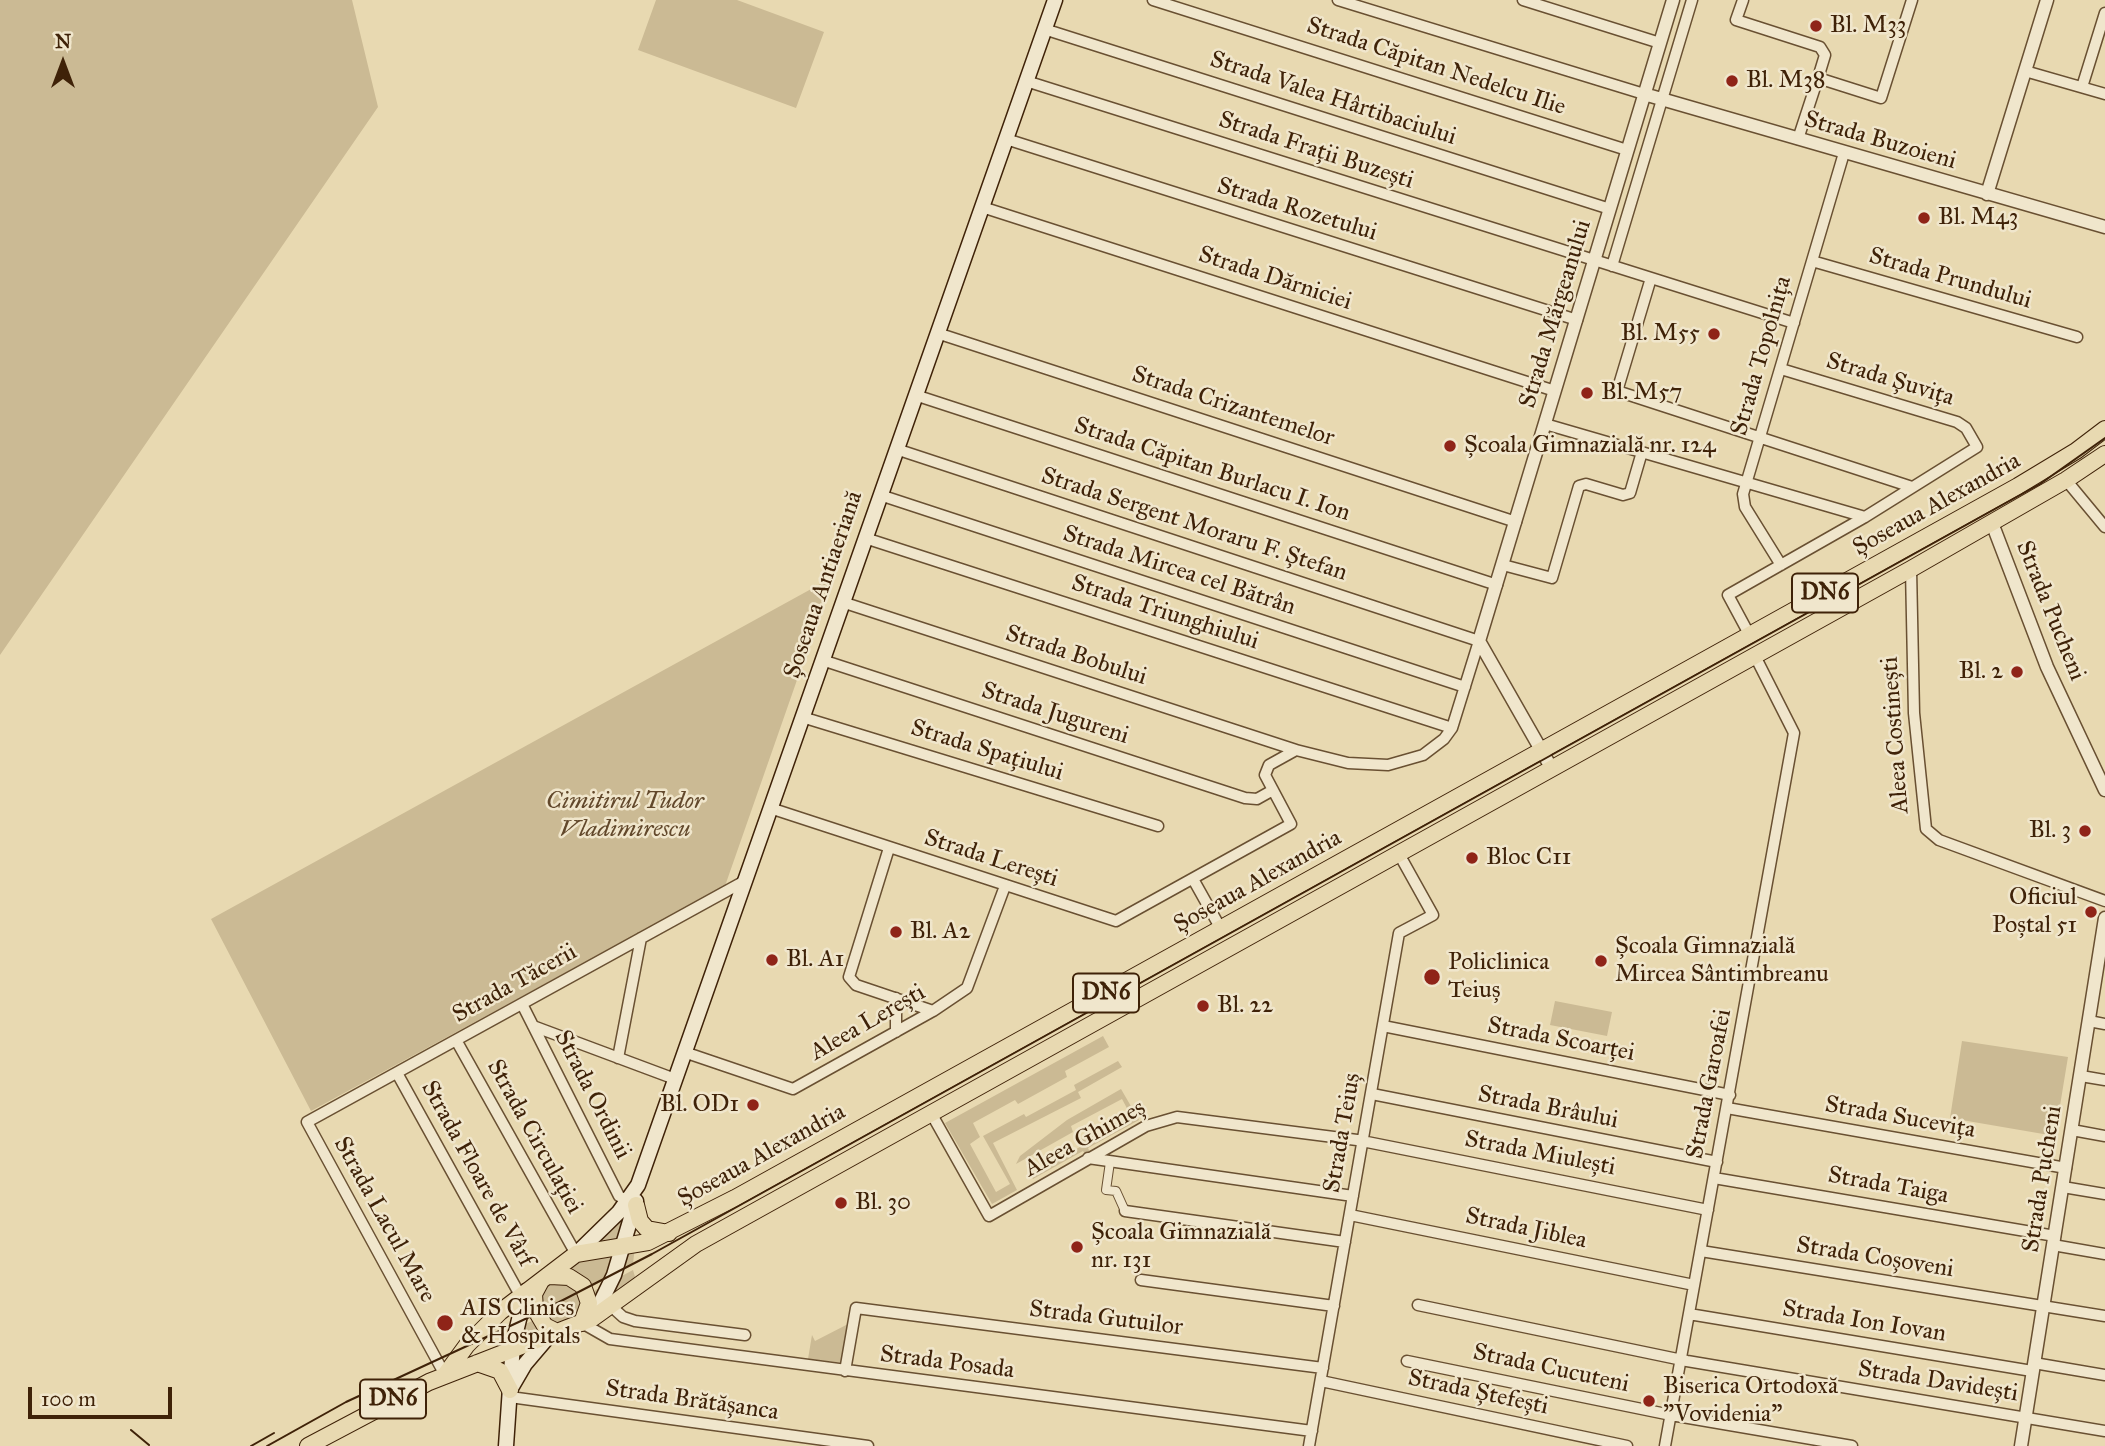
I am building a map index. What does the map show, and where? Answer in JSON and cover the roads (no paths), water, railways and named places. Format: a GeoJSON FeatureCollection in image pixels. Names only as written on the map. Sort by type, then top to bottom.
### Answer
{"type":"FeatureCollection","features":[{"type":"Feature","properties":{"kind":"main road","name":"Șoseaua Antiaeriană"},"geometry":{"type":"LineString","coordinates":[[588,1320],[608,1290],[622,1248],[632,1203],[684,1052],[1055,0]]}},
{"type":"Feature","properties":{"kind":"main road","name":"Șoseaua Alexandria"},"geometry":{"type":"LineString","coordinates":[[445,1375],[483,1327],[576,1254],[622,1248],[648,1242],[669,1233],[2018,486],[2076,452],[2105,429]]}},
{"type":"Feature","properties":{"kind":"main road","name":"Șoseaua Alexandria"},"geometry":{"type":"LineString","coordinates":[[308,1446],[445,1375],[553,1335],[612,1307],[685,1251],[1992,523],[2066,481],[2105,454]]}},
{"type":"Feature","properties":{"kind":"main road"},"geometry":{"type":"LineString","coordinates":[[576,1254],[632,1203],[647,1229],[669,1233]]}},
{"type":"Feature","properties":{"kind":"main road"},"geometry":{"type":"LineString","coordinates":[[510,1393],[525,1364],[553,1335],[534,1309],[534,1294],[545,1279],[573,1278],[586,1290],[588,1320]]}},
{"type":"Feature","properties":{"kind":"main road"},"geometry":{"type":"LineString","coordinates":[[506,1446],[512,1350],[523,1293]]}},
{"type":"Feature","properties":{"kind":"main road"},"geometry":{"type":"LineString","coordinates":[[477,1363],[500,1371],[510,1393]]}},
{"type":"Feature","properties":{"kind":"street","name":"Strada Căpitan Nedelcu Ilie"},"geometry":{"type":"LineString","coordinates":[[1153,0],[1627,150]]}},
{"type":"Feature","properties":{"kind":"street"},"geometry":{"type":"LineString","coordinates":[[1338,0],[1644,94]]}},
{"type":"Feature","properties":{"kind":"street"},"geometry":{"type":"LineString","coordinates":[[1523,0],[1660,43]]}},
{"type":"Feature","properties":{"kind":"street","name":"Strada Mărgeanului"},"geometry":{"type":"LineString","coordinates":[[1452,729],[1673,0]]}},
{"type":"Feature","properties":{"kind":"street","name":"Strada Mărgeanului"},"geometry":{"type":"LineString","coordinates":[[1612,266],[1692,0]]}},
{"type":"Feature","properties":{"kind":"street"},"geometry":{"type":"LineString","coordinates":[[1743,0],[1736,20],[1823,50],[1825,55],[1798,139]]}},
{"type":"Feature","properties":{"kind":"street"},"geometry":{"type":"LineString","coordinates":[[1818,78],[1881,98],[1912,0]]}},
{"type":"Feature","properties":{"kind":"street"},"geometry":{"type":"LineString","coordinates":[[1987,194],[2047,0]]}},
{"type":"Feature","properties":{"kind":"street"},"geometry":{"type":"LineString","coordinates":[[2082,87],[2105,13]]}},
{"type":"Feature","properties":{"kind":"street","name":"Strada Valea Hârtibaciului"},"geometry":{"type":"LineString","coordinates":[[1044,29],[1610,209]]}},
{"type":"Feature","properties":{"kind":"street"},"geometry":{"type":"LineString","coordinates":[[2025,71],[2105,94]]}},
{"type":"Feature","properties":{"kind":"street","name":"Strada Frații Buzești"},"geometry":{"type":"LineString","coordinates":[[1026,81],[1794,323]]}},
{"type":"Feature","properties":{"kind":"street","name":"Strada Buzoieni"},"geometry":{"type":"LineString","coordinates":[[1644,94],[2105,227]]}},
{"type":"Feature","properties":{"kind":"street","name":"Strada Rozetului"},"geometry":{"type":"LineString","coordinates":[[1006,139],[1577,320]]}},
{"type":"Feature","properties":{"kind":"street","name":"Strada Topolnița"},"geometry":{"type":"LineString","coordinates":[[1781,565],[1745,507],[1743,494],[1844,153]]}},
{"type":"Feature","properties":{"kind":"street","name":"Strada Dărniciei"},"geometry":{"type":"LineString","coordinates":[[982,206],[1555,391]]}},
{"type":"Feature","properties":{"kind":"street","name":"Strada Prundului"},"geometry":{"type":"LineString","coordinates":[[1812,261],[2077,337]]}},
{"type":"Feature","properties":{"kind":"street"},"geometry":{"type":"LineString","coordinates":[[1651,278],[1618,390],[1912,487]]}},
{"type":"Feature","properties":{"kind":"street","name":"Strada Crizantemelor"},"geometry":{"type":"LineString","coordinates":[[937,333],[1516,522]]}},
{"type":"Feature","properties":{"kind":"street","name":"Strada Șuvița"},"geometry":{"type":"LineString","coordinates":[[1781,369],[1956,422],[1966,428],[1977,447],[1912,487]]}},
{"type":"Feature","properties":{"kind":"street","name":"Strada Căpitan Burlacu I. Ion"},"geometry":{"type":"LineString","coordinates":[[915,395],[1497,585]]}},
{"type":"Feature","properties":{"kind":"street"},"geometry":{"type":"LineString","coordinates":[[1545,424],[1865,517]]}},
{"type":"Feature","properties":{"kind":"street","name":"Strada Sergent Moraru F. Ștefan"},"geometry":{"type":"LineString","coordinates":[[896,449],[1479,641]]}},
{"type":"Feature","properties":{"kind":"street"},"geometry":{"type":"LineString","coordinates":[[1503,565],[1552,578],[1579,486],[1586,484],[1623,495],[1630,493],[1642,452]]}},
{"type":"Feature","properties":{"kind":"street"},"geometry":{"type":"LineString","coordinates":[[2066,481],[2105,527]]}},
{"type":"Feature","properties":{"kind":"street"},"geometry":{"type":"LineString","coordinates":[[1749,634],[1728,595],[1912,487]]}},
{"type":"Feature","properties":{"kind":"street","name":"Strada Mircea cel Bătrân"},"geometry":{"type":"LineString","coordinates":[[880,495],[1465,687]]}},
{"type":"Feature","properties":{"kind":"street","name":"Strada Pucheni"},"geometry":{"type":"LineString","coordinates":[[1992,523],[2047,667],[2105,790]]}},
{"type":"Feature","properties":{"kind":"street","name":"Strada Triunghiului"},"geometry":{"type":"LineString","coordinates":[[865,538],[1452,729]]}},
{"type":"Feature","properties":{"kind":"street","name":"Aleea Costinești"},"geometry":{"type":"LineString","coordinates":[[1910,569],[1914,713],[1926,829],[1940,840],[2105,901]]}},
{"type":"Feature","properties":{"kind":"street","name":"Strada Bobului"},"geometry":{"type":"LineString","coordinates":[[842,602],[1296,750]]}},
{"type":"Feature","properties":{"kind":"street"},"geometry":{"type":"LineString","coordinates":[[1479,641],[1552,769]]}},
{"type":"Feature","properties":{"kind":"street","name":"Strada Garoafei"},"geometry":{"type":"LineString","coordinates":[[1665,1446],[1794,733],[1755,656]]}},
{"type":"Feature","properties":{"kind":"street","name":"Strada Jugureni"},"geometry":{"type":"LineString","coordinates":[[822,660],[1245,798],[1257,799],[1273,790]]}},
{"type":"Feature","properties":{"kind":"street","name":"Strada Spațiului"},"geometry":{"type":"LineString","coordinates":[[803,717],[1158,826]]}},
{"type":"Feature","properties":{"kind":"street"},"geometry":{"type":"LineString","coordinates":[[1273,790],[1266,769],[1296,750],[1348,763],[1388,765],[1423,755],[1444,739],[1452,729]]}},
{"type":"Feature","properties":{"kind":"street","name":"Strada Lerești"},"geometry":{"type":"LineString","coordinates":[[771,808],[1116,921],[1291,824],[1273,790]]}},
{"type":"Feature","properties":{"kind":"street"},"geometry":{"type":"LineString","coordinates":[[890,848],[849,977],[856,985],[933,1011]]}},
{"type":"Feature","properties":{"kind":"street","name":"Strada Teiuș"},"geometry":{"type":"LineString","coordinates":[[1312,1446],[1312,1431],[1399,933],[1433,915],[1399,854]]}},
{"type":"Feature","properties":{"kind":"street"},"geometry":{"type":"LineString","coordinates":[[1193,878],[1221,929]]}},
{"type":"Feature","properties":{"kind":"street","name":"Strada Tăcerii"},"geometry":{"type":"LineString","coordinates":[[307,1122],[744,882]]}},
{"type":"Feature","properties":{"kind":"street","name":"Aleea Lerești"},"geometry":{"type":"LineString","coordinates":[[684,1052],[793,1089],[933,1011],[972,981],[1005,886]]}},
{"type":"Feature","properties":{"kind":"street","name":"Strada Pucheni"},"geometry":{"type":"LineString","coordinates":[[2021,1446],[2089,1021],[2100,990],[2104,926]]}},
{"type":"Feature","properties":{"kind":"street"},"geometry":{"type":"LineString","coordinates":[[618,1058],[641,938]]}},
{"type":"Feature","properties":{"kind":"street"},"geometry":{"type":"LineString","coordinates":[[895,998],[896,1032]]}},
{"type":"Feature","properties":{"kind":"street","name":"Strada Ordinii"},"geometry":{"type":"LineString","coordinates":[[522,1004],[619,1196],[632,1203]]}},
{"type":"Feature","properties":{"kind":"street"},"geometry":{"type":"LineString","coordinates":[[2089,1021],[2105,1024]]}},
{"type":"Feature","properties":{"kind":"street"},"geometry":{"type":"LineString","coordinates":[[533,1026],[675,1079]]}},
{"type":"Feature","properties":{"kind":"street","name":"Strada Scoarței"},"geometry":{"type":"LineString","coordinates":[[1383,1026],[1730,1095]]}},
{"type":"Feature","properties":{"kind":"street","name":"Strada Circulației"},"geometry":{"type":"LineString","coordinates":[[456,1040],[576,1254]]}},
{"type":"Feature","properties":{"kind":"street","name":"Strada Floare de Vârf"},"geometry":{"type":"LineString","coordinates":[[397,1073],[523,1293]]}},
{"type":"Feature","properties":{"kind":"street"},"geometry":{"type":"LineString","coordinates":[[2081,1076],[2105,1080]]}},
{"type":"Feature","properties":{"kind":"street","name":"Strada Brâului"},"geometry":{"type":"LineString","coordinates":[[1372,1094],[1717,1162]]}},
{"type":"Feature","properties":{"kind":"street","name":"Strada Sucevița"},"geometry":{"type":"LineString","coordinates":[[1727,1108],[2066,1168]]}},
{"type":"Feature","properties":{"kind":"street","name":"Aleea Ghimeș"},"geometry":{"type":"LineString","coordinates":[[931,1113],[989,1216],[1146,1126],[1169,1118],[1363,1141]]}},
{"type":"Feature","properties":{"kind":"street","name":"Strada Lacul Mare"},"geometry":{"type":"LineString","coordinates":[[307,1122],[445,1375]]}},
{"type":"Feature","properties":{"kind":"street"},"geometry":{"type":"LineString","coordinates":[[2072,1130],[2105,1136]]}},
{"type":"Feature","properties":{"kind":"street","name":"Strada Miulești"},"geometry":{"type":"LineString","coordinates":[[1363,1141],[1708,1210]]}},
{"type":"Feature","properties":{"kind":"street"},"geometry":{"type":"LineString","coordinates":[[1088,1158],[1353,1196]]}},
{"type":"Feature","properties":{"kind":"street"},"geometry":{"type":"LineString","coordinates":[[1110,1162],[1106,1190],[1116,1191],[1125,1212],[1345,1242]]}},
{"type":"Feature","properties":{"kind":"street","name":"Strada Taiga"},"geometry":{"type":"LineString","coordinates":[[1714,1178],[2054,1240],[2105,1254]]}},
{"type":"Feature","properties":{"kind":"street"},"geometry":{"type":"LineString","coordinates":[[2063,1187],[2105,1195]]}},
{"type":"Feature","properties":{"kind":"street","name":"Strada Jiblea"},"geometry":{"type":"LineString","coordinates":[[1350,1215],[1694,1285]]}},
{"type":"Feature","properties":{"kind":"street","name":"Strada Coșoveni"},"geometry":{"type":"LineString","coordinates":[[1700,1251],[2105,1316]]}},
{"type":"Feature","properties":{"kind":"street"},"geometry":{"type":"LineString","coordinates":[[1141,1280],[1334,1306]]}},
{"type":"Feature","properties":{"kind":"street","name":"Strada Davidești"},"geometry":{"type":"LineString","coordinates":[[1418,1305],[1681,1359],[2105,1431]]}},
{"type":"Feature","properties":{"kind":"street"},"geometry":{"type":"LineString","coordinates":[[612,1307],[623,1317],[635,1321],[745,1335]]}},
{"type":"Feature","properties":{"kind":"street","name":"Strada Gutuilor"},"geometry":{"type":"LineString","coordinates":[[845,1371],[856,1308],[1323,1368]]}},
{"type":"Feature","properties":{"kind":"street","name":"Strada Ion Iovan"},"geometry":{"type":"LineString","coordinates":[[1689,1314],[2033,1367],[2105,1375]]}},
{"type":"Feature","properties":{"kind":"street","name":"Strada Posada"},"geometry":{"type":"LineString","coordinates":[[588,1320],[610,1339],[1312,1431]]}},
{"type":"Feature","properties":{"kind":"street","name":"Strada Cucuteni"},"geometry":{"type":"LineString","coordinates":[[1407,1361],[1671,1415],[1852,1446]]}},
{"type":"Feature","properties":{"kind":"street","name":"Strada Ștefești"},"geometry":{"type":"LineString","coordinates":[[1321,1381],[1627,1446]]}},
{"type":"Feature","properties":{"kind":"street","name":"Strada Brătășanca"},"geometry":{"type":"LineString","coordinates":[[510,1393],[868,1446]]}},
{"type":"Feature","properties":{"kind":"tram line"},"geometry":{"type":"LineString","coordinates":[[267,1446],[346,1402],[536,1314],[652,1254],[2040,484],[2105,438]]}},
{"type":"Feature","properties":{"kind":"tram line"},"geometry":{"type":"LineString","coordinates":[[131,1430],[149,1445]]}},
{"type":"Feature","properties":{"kind":"tram line"},"geometry":{"type":"LineString","coordinates":[[251,1446],[274,1433]]}},
{"type":"Feature","properties":{"kind":"place","name":"Bl. M33"},"geometry":{"type":"Point","coordinates":[1816,26]}},
{"type":"Feature","properties":{"kind":"place","name":"Bl. M38"},"geometry":{"type":"Point","coordinates":[1732,81]}},
{"type":"Feature","properties":{"kind":"place","name":"Bl. M43"},"geometry":{"type":"Point","coordinates":[1924,218]}},
{"type":"Feature","properties":{"kind":"place","name":"Bl. M55"},"geometry":{"type":"Point","coordinates":[1714,334]}},
{"type":"Feature","properties":{"kind":"place","name":"Bl. M57"},"geometry":{"type":"Point","coordinates":[1587,393]}},
{"type":"Feature","properties":{"kind":"place","name":"Școala Gimnazială nr. 124"},"geometry":{"type":"Point","coordinates":[1450,446]}},
{"type":"Feature","properties":{"kind":"place","name":"Bl. 2"},"geometry":{"type":"Point","coordinates":[2017,672]}},
{"type":"Feature","properties":{"kind":"place","name":"Bl. 3"},"geometry":{"type":"Point","coordinates":[2085,831]}},
{"type":"Feature","properties":{"kind":"place","name":"Bloc C11"},"geometry":{"type":"Point","coordinates":[1472,858]}},
{"type":"Feature","properties":{"kind":"place","name":"Oficiul Poștal 51"},"geometry":{"type":"Point","coordinates":[2091,912]}},
{"type":"Feature","properties":{"kind":"place","name":"Bl. A2"},"geometry":{"type":"Point","coordinates":[896,932]}},
{"type":"Feature","properties":{"kind":"place","name":"Bl. A1"},"geometry":{"type":"Point","coordinates":[772,960]}},
{"type":"Feature","properties":{"kind":"place","name":"Școala Gimnazială Mircea Sântimbreanu"},"geometry":{"type":"Point","coordinates":[1601,961]}},
{"type":"Feature","properties":{"kind":"place","name":"Policlinica Teiuș"},"geometry":{"type":"Point","coordinates":[1432,977]}},
{"type":"Feature","properties":{"kind":"place","name":"Bl. 22"},"geometry":{"type":"Point","coordinates":[1203,1006]}},
{"type":"Feature","properties":{"kind":"place","name":"Bl. OD1"},"geometry":{"type":"Point","coordinates":[753,1105]}},
{"type":"Feature","properties":{"kind":"place","name":"Bl. 30"},"geometry":{"type":"Point","coordinates":[841,1203]}},
{"type":"Feature","properties":{"kind":"place","name":"Școala Gimnazială nr. 131"},"geometry":{"type":"Point","coordinates":[1077,1247]}},
{"type":"Feature","properties":{"kind":"place","name":"AIS Clinics & Hospitals"},"geometry":{"type":"Point","coordinates":[445,1323]}},
{"type":"Feature","properties":{"kind":"place","name":"Biserica Ortodoxă \"Vovidenia\""},"geometry":{"type":"Point","coordinates":[1649,1401]}},
{"type":"Feature","properties":{"kind":"park label","name":"Cimitirul Tudor Vladimirescu"},"geometry":{"type":"Point","coordinates":[625,816]}}]}
